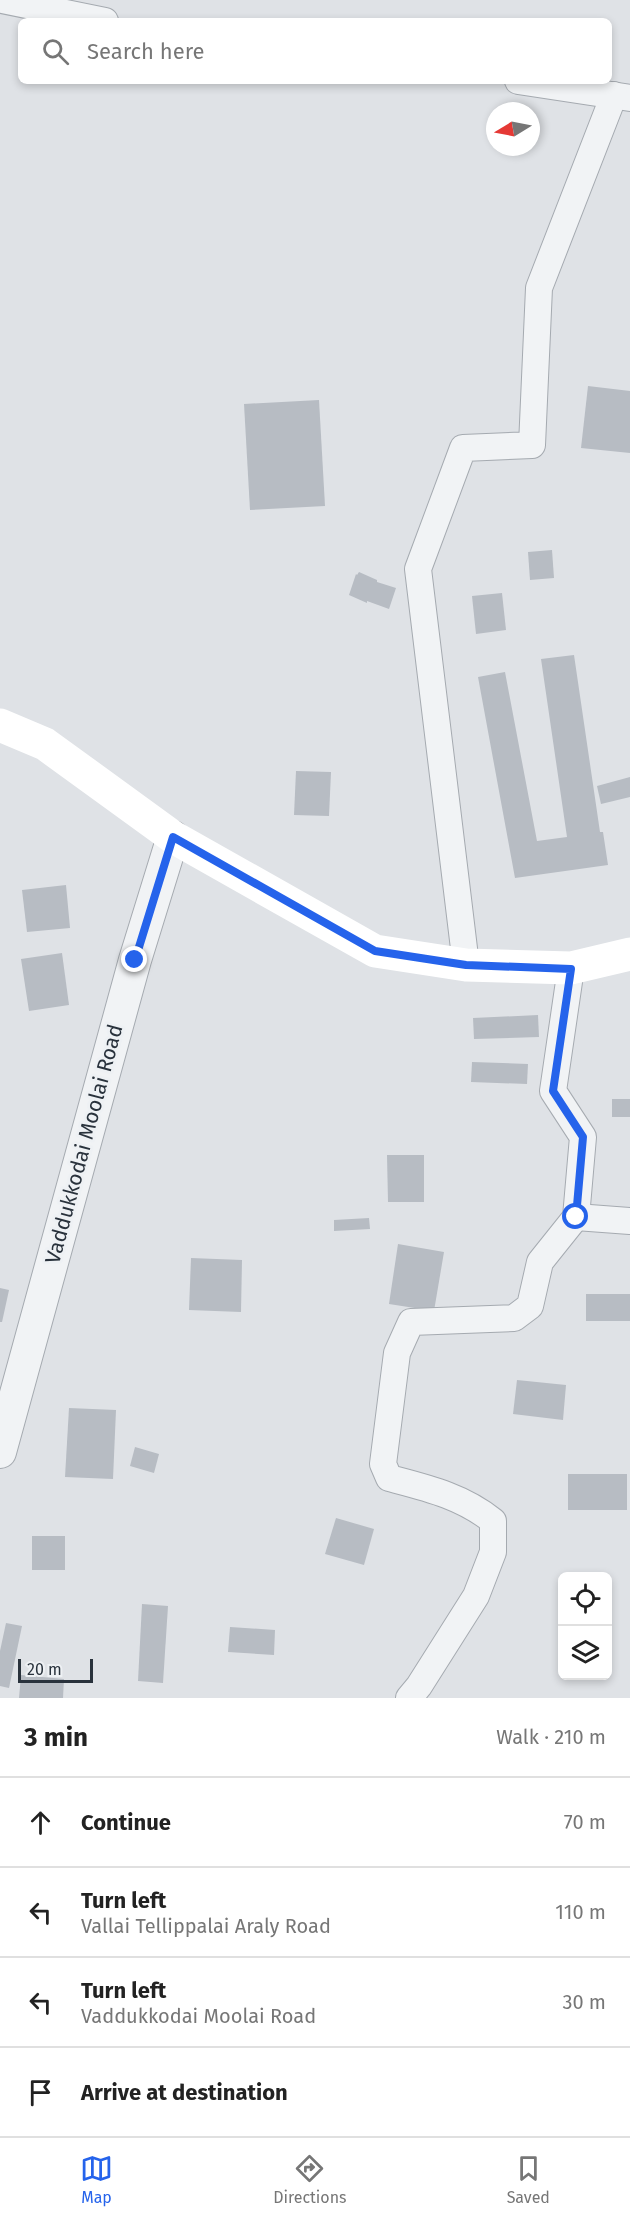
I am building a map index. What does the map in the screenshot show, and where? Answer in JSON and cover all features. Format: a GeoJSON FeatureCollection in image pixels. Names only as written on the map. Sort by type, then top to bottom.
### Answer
{"type":"FeatureCollection","features":[{"type":"Feature","properties":{"kind":"main road"},"geometry":{"type":"LineString","coordinates":[[0,725],[45,744],[173,837],[375,951],[466,965],[571,969],[630,954]]}},
{"type":"Feature","properties":{"kind":"street"},"geometry":{"type":"LineString","coordinates":[[2,0],[90,18]]}},
{"type":"Feature","properties":{"kind":"street"},"geometry":{"type":"LineString","coordinates":[[466,965],[418,569],[463,448],[532,445],[539,288],[622,96],[539,84]]}},
{"type":"Feature","properties":{"kind":"street","name":"Vaddukkodai Moolai Road"},"geometry":{"type":"LineString","coordinates":[[0,1452],[135,960],[173,837]]}},
{"type":"Feature","properties":{"kind":"street"},"geometry":{"type":"LineString","coordinates":[[409,1698],[476,1596],[494,1552],[493,1521],[476,1507],[448,1494],[388,1478],[383,1464],[398,1353],[411,1322],[514,1318],[530,1306],[540,1262],[576,1217],[583,1137],[553,1091],[571,969]]}},
{"type":"Feature","properties":{"kind":"street"},"geometry":{"type":"LineString","coordinates":[[576,1217],[630,1221]]}},
{"type":"Feature","properties":{"kind":"building"},"geometry":{"type":"Polygon","coordinates":[[[588,386],[630,391],[630,453],[581,448],[588,386]]]}},
{"type":"Feature","properties":{"kind":"building"},"geometry":{"type":"Polygon","coordinates":[[[319,400],[325,506],[250,510],[244,404],[319,400]]]}},
{"type":"Feature","properties":{"kind":"building"},"geometry":{"type":"Polygon","coordinates":[[[552,550],[554,578],[530,580],[528,552],[552,550]]]}},
{"type":"Feature","properties":{"kind":"building"},"geometry":{"type":"Polygon","coordinates":[[[359,572],[377,582],[396,588],[389,609],[349,595],[356,574],[359,572]]]}},
{"type":"Feature","properties":{"kind":"building"},"geometry":{"type":"Polygon","coordinates":[[[502,593],[506,630],[476,634],[472,596],[502,593]]]}},
{"type":"Feature","properties":{"kind":"building"},"geometry":{"type":"Polygon","coordinates":[[[574,655],[600,832],[603,832],[608,865],[515,878],[478,677],[505,672],[537,841],[567,837],[541,659],[574,655]]]}},
{"type":"Feature","properties":{"kind":"building"},"geometry":{"type":"Polygon","coordinates":[[[296,771],[331,772],[329,816],[294,815],[296,771]]]}},
{"type":"Feature","properties":{"kind":"building"},"geometry":{"type":"Polygon","coordinates":[[[630,777],[630,797],[601,804],[597,786],[630,777]]]}},
{"type":"Feature","properties":{"kind":"building"},"geometry":{"type":"Polygon","coordinates":[[[66,885],[70,928],[27,932],[22,890],[66,885]]]}},
{"type":"Feature","properties":{"kind":"building"},"geometry":{"type":"Polygon","coordinates":[[[62,953],[69,1005],[29,1011],[21,959],[62,953]]]}},
{"type":"Feature","properties":{"kind":"building"},"geometry":{"type":"Polygon","coordinates":[[[538,1015],[539,1037],[474,1039],[473,1018],[538,1015]]]}},
{"type":"Feature","properties":{"kind":"building"},"geometry":{"type":"Polygon","coordinates":[[[472,1062],[528,1064],[527,1084],[471,1082],[472,1062]]]}},
{"type":"Feature","properties":{"kind":"building"},"geometry":{"type":"Polygon","coordinates":[[[612,1099],[630,1099],[630,1117],[612,1117],[612,1099]]]}},
{"type":"Feature","properties":{"kind":"building"},"geometry":{"type":"Polygon","coordinates":[[[387,1155],[424,1155],[424,1202],[388,1202],[387,1155]]]}},
{"type":"Feature","properties":{"kind":"building"},"geometry":{"type":"Polygon","coordinates":[[[369,1218],[370,1229],[334,1231],[334,1220],[369,1218]]]}},
{"type":"Feature","properties":{"kind":"building"},"geometry":{"type":"Polygon","coordinates":[[[398,1244],[444,1252],[434,1311],[389,1304],[398,1244]]]}},
{"type":"Feature","properties":{"kind":"building"},"geometry":{"type":"Polygon","coordinates":[[[191,1258],[242,1260],[241,1312],[189,1310],[191,1258]]]}},
{"type":"Feature","properties":{"kind":"building"},"geometry":{"type":"Polygon","coordinates":[[[0,1288],[9,1290],[2,1322],[0,1322],[0,1288]]]}},
{"type":"Feature","properties":{"kind":"building"},"geometry":{"type":"Polygon","coordinates":[[[586,1294],[630,1294],[630,1321],[586,1321],[586,1294]]]}},
{"type":"Feature","properties":{"kind":"building"},"geometry":{"type":"Polygon","coordinates":[[[517,1380],[566,1385],[563,1420],[513,1414],[517,1380]]]}},
{"type":"Feature","properties":{"kind":"building"},"geometry":{"type":"Polygon","coordinates":[[[69,1408],[116,1410],[113,1479],[65,1477],[69,1408]]]}},
{"type":"Feature","properties":{"kind":"building"},"geometry":{"type":"Polygon","coordinates":[[[135,1447],[159,1454],[154,1473],[130,1466],[135,1447]]]}},
{"type":"Feature","properties":{"kind":"building"},"geometry":{"type":"Polygon","coordinates":[[[568,1474],[627,1474],[627,1510],[568,1510],[568,1474]]]}},
{"type":"Feature","properties":{"kind":"building"},"geometry":{"type":"Polygon","coordinates":[[[336,1518],[374,1529],[364,1565],[325,1554],[336,1518]]]}},
{"type":"Feature","properties":{"kind":"building"},"geometry":{"type":"Polygon","coordinates":[[[32,1536],[65,1536],[65,1570],[32,1570],[32,1536]]]}},
{"type":"Feature","properties":{"kind":"building"},"geometry":{"type":"Polygon","coordinates":[[[142,1604],[168,1606],[163,1683],[138,1681],[142,1604]]]}},
{"type":"Feature","properties":{"kind":"building"},"geometry":{"type":"Polygon","coordinates":[[[6,1623],[22,1626],[9,1688],[0,1686],[0,1651],[6,1623]]]}},
{"type":"Feature","properties":{"kind":"building"},"geometry":{"type":"Polygon","coordinates":[[[230,1627],[275,1630],[274,1655],[228,1652],[230,1627]]]}},
{"type":"Feature","properties":{"kind":"building"},"geometry":{"type":"Polygon","coordinates":[[[21,1675],[64,1679],[63,1698],[19,1698],[21,1675]]]}},
{"type":"Feature","properties":{"kind":"route"},"geometry":{"type":"LineString","coordinates":[[135,960],[173,837],[375,951],[466,965],[571,969],[553,1091],[583,1137],[576,1217]]}}]}
